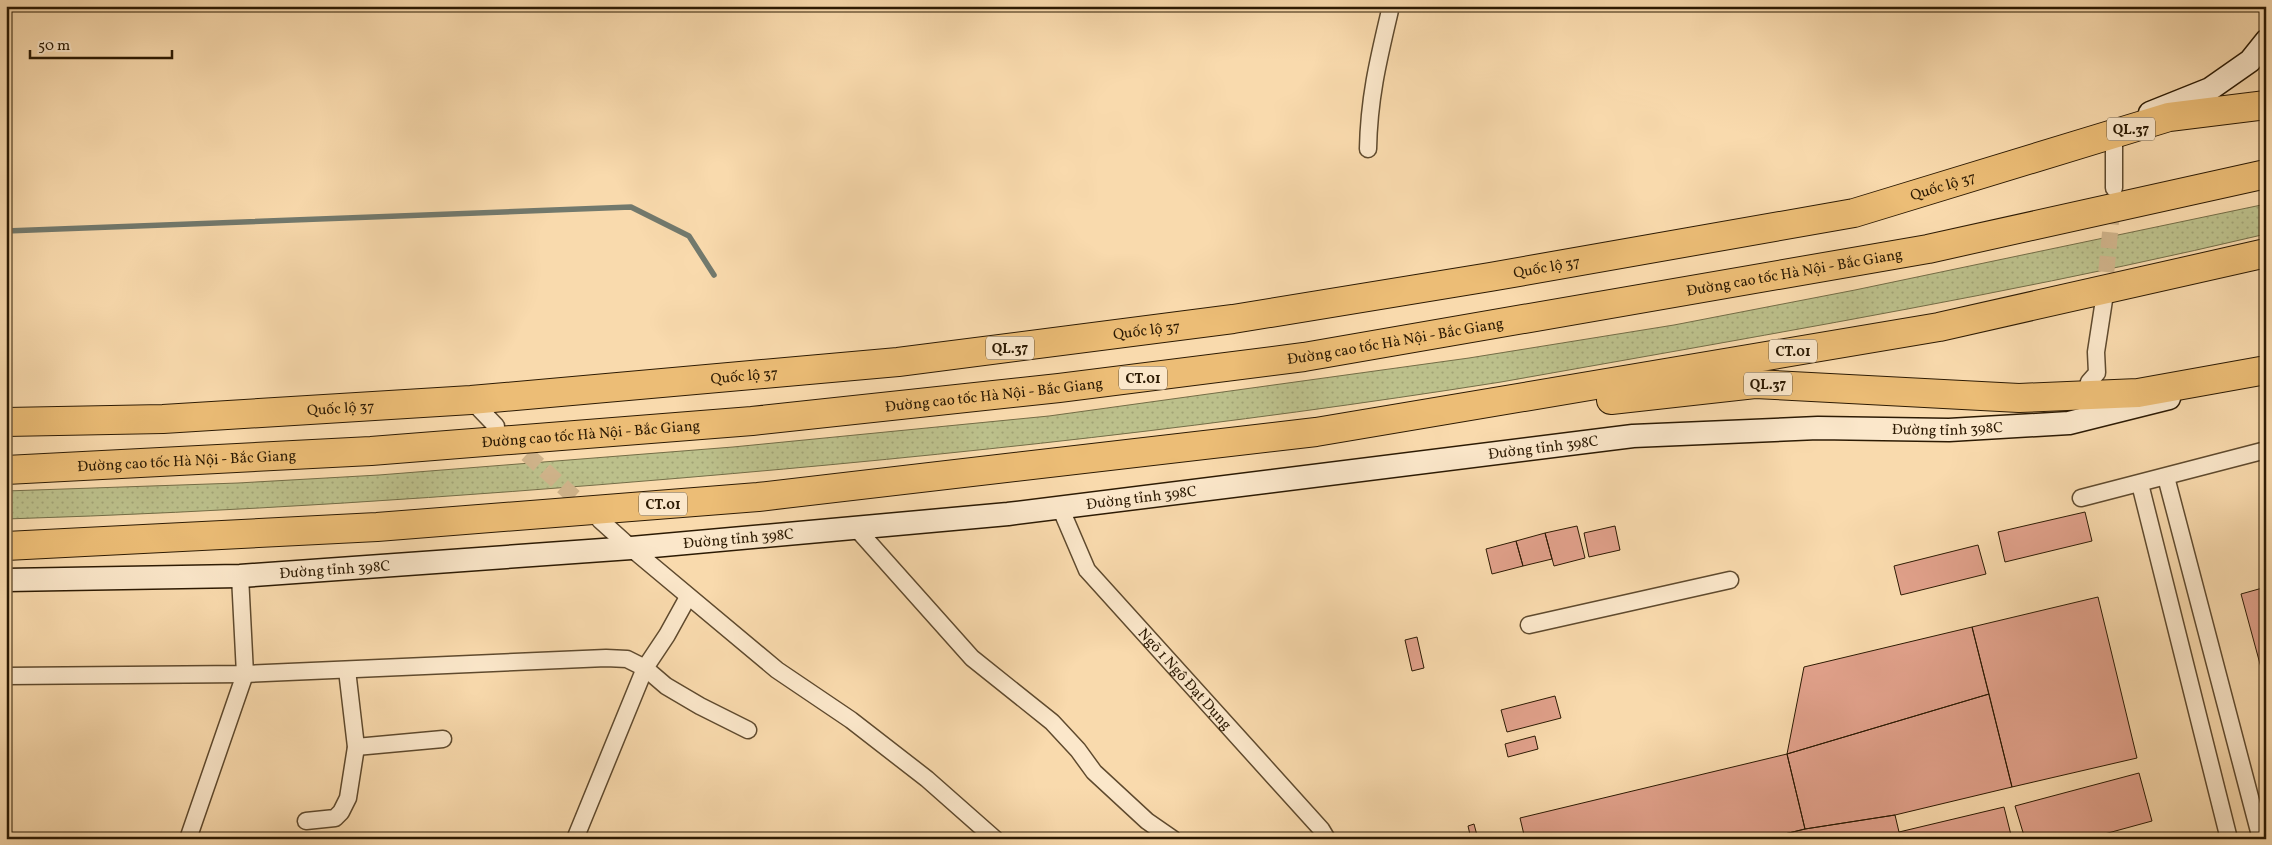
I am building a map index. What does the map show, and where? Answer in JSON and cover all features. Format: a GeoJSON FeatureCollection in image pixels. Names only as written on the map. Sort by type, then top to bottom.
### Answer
{"type":"FeatureCollection","features":[{"type":"Feature","properties":{"kind":"highway","name":"Quốc lộ 37"},"geometry":{"type":"LineString","coordinates":[[6,422],[163,419],[471,400],[898,362],[1233,319],[1500,276],[1854,213],[2169,117],[2266,106]]}},
{"type":"Feature","properties":{"kind":"highway","name":"Đường cao tốc Hà Nội - Bắc Giang"},"geometry":{"type":"LineString","coordinates":[[6,470],[371,451],[752,421],[1059,388],[1304,357],[1928,249],[2266,174]]}},
{"type":"Feature","properties":{"kind":"highway","name":"CT.01"},"geometry":{"type":"LineString","coordinates":[[6,546],[377,527],[758,497],[1316,432],[1939,327],[2266,253]]}},
{"type":"Feature","properties":{"kind":"highway","name":"QL.37"},"geometry":{"type":"LineString","coordinates":[[1316,432],[1755,384],[2019,398],[2138,393],[2266,370]]}},
{"type":"Feature","properties":{"kind":"main road"},"geometry":{"type":"LineString","coordinates":[[2000,169],[2210,89],[2250,61],[2266,41]]}},
{"type":"Feature","properties":{"kind":"main road","name":"Đường tỉnh 398C"},"geometry":{"type":"LineString","coordinates":[[6,580],[240,576],[631,548],[1060,507],[1633,436],[1818,428],[1949,430],[2068,423],[2155,403],[2266,362]]}},
{"type":"Feature","properties":{"kind":"street"},"geometry":{"type":"LineString","coordinates":[[1368,149],[1369,114],[1373,81],[1391,6]]}},
{"type":"Feature","properties":{"kind":"street"},"geometry":{"type":"LineString","coordinates":[[2114,134],[2114,188]]}},
{"type":"Feature","properties":{"kind":"street"},"geometry":{"type":"LineString","coordinates":[[2085,395],[2089,382],[2097,373],[2096,352],[2104,300]]}},
{"type":"Feature","properties":{"kind":"street"},"geometry":{"type":"LineString","coordinates":[[471,400],[496,426]]}},
{"type":"Feature","properties":{"kind":"street"},"geometry":{"type":"LineString","coordinates":[[2081,498],[2266,450]]}},
{"type":"Feature","properties":{"kind":"street"},"geometry":{"type":"LineString","coordinates":[[2166,477],[2261,839]]}},
{"type":"Feature","properties":{"kind":"street"},"geometry":{"type":"LineString","coordinates":[[2140,484],[2229,839]]}},
{"type":"Feature","properties":{"kind":"street","name":"Ngõ 1 Ngô Đạt Dụng"},"geometry":{"type":"LineString","coordinates":[[1060,507],[1086,570],[1321,829],[1327,839]]}},
{"type":"Feature","properties":{"kind":"street"},"geometry":{"type":"LineString","coordinates":[[600,520],[688,597],[777,670],[851,720],[927,779],[995,839]]}},
{"type":"Feature","properties":{"kind":"street"},"geometry":{"type":"LineString","coordinates":[[856,528],[972,658],[1052,722],[1078,750],[1094,772],[1147,821],[1173,839]]}},
{"type":"Feature","properties":{"kind":"street"},"geometry":{"type":"LineString","coordinates":[[188,839],[245,674],[240,576]]}},
{"type":"Feature","properties":{"kind":"street"},"geometry":{"type":"LineString","coordinates":[[1529,625],[1730,580]]}},
{"type":"Feature","properties":{"kind":"street"},"geometry":{"type":"LineString","coordinates":[[575,839],[645,668],[667,635],[688,597]]}},
{"type":"Feature","properties":{"kind":"street"},"geometry":{"type":"LineString","coordinates":[[6,676],[245,674],[606,658],[627,659],[645,668],[666,686],[700,706],[748,730]]}},
{"type":"Feature","properties":{"kind":"street"},"geometry":{"type":"LineString","coordinates":[[306,821],[335,818],[341,812],[348,798],[356,747],[347,670]]}},
{"type":"Feature","properties":{"kind":"street"},"geometry":{"type":"LineString","coordinates":[[356,747],[443,739]]}},
{"type":"Feature","properties":{"kind":"green space"},"geometry":{"type":"Polygon","coordinates":[[[2266,204],[2266,234],[2195,250],[2052,281],[1908,309],[1525,378],[1399,398],[1092,438],[681,478],[344,503],[6,519],[6,491],[238,483],[379,475],[733,447],[1049,416],[1469,358],[1674,325],[1855,290],[2266,204]]]}},
{"type":"Feature","properties":{"kind":"building"},"geometry":{"type":"Polygon","coordinates":[[[2085,512],[2092,541],[2005,562],[1998,532],[2085,512]]]}},
{"type":"Feature","properties":{"kind":"building"},"geometry":{"type":"Polygon","coordinates":[[[1577,526],[1585,558],[1554,566],[1545,533],[1577,526]]]}},
{"type":"Feature","properties":{"kind":"building"},"geometry":{"type":"Polygon","coordinates":[[[1615,526],[1620,550],[1589,557],[1584,533],[1615,526]]]}},
{"type":"Feature","properties":{"kind":"building"},"geometry":{"type":"Polygon","coordinates":[[[1545,533],[1552,559],[1523,566],[1516,541],[1545,533]]]}},
{"type":"Feature","properties":{"kind":"building"},"geometry":{"type":"Polygon","coordinates":[[[1516,541],[1523,566],[1492,574],[1486,549],[1516,541]]]}},
{"type":"Feature","properties":{"kind":"building"},"geometry":{"type":"Polygon","coordinates":[[[1978,545],[1986,574],[1901,595],[1894,566],[1978,545]]]}},
{"type":"Feature","properties":{"kind":"building"},"geometry":{"type":"Polygon","coordinates":[[[2266,587],[2266,686],[2241,594],[2266,587]]]}},
{"type":"Feature","properties":{"kind":"building"},"geometry":{"type":"Polygon","coordinates":[[[2098,597],[2137,758],[2012,787],[1972,627],[2098,597]]]}},
{"type":"Feature","properties":{"kind":"building"},"geometry":{"type":"Polygon","coordinates":[[[1972,627],[1989,694],[1787,754],[1804,667],[1972,627]]]}},
{"type":"Feature","properties":{"kind":"building"},"geometry":{"type":"Polygon","coordinates":[[[1417,637],[1424,668],[1412,671],[1405,640],[1417,637]]]}},
{"type":"Feature","properties":{"kind":"building"},"geometry":{"type":"Polygon","coordinates":[[[1989,694],[2012,787],[1895,815],[1805,829],[1787,754],[1989,694]]]}},
{"type":"Feature","properties":{"kind":"building"},"geometry":{"type":"Polygon","coordinates":[[[1555,696],[1561,718],[1507,732],[1501,710],[1555,696]]]}},
{"type":"Feature","properties":{"kind":"building"},"geometry":{"type":"Polygon","coordinates":[[[1535,736],[1538,749],[1508,757],[1505,744],[1535,736]]]}},
{"type":"Feature","properties":{"kind":"building"},"geometry":{"type":"Polygon","coordinates":[[[1787,754],[1805,829],[1764,839],[1525,839],[1520,818],[1787,754]]]}},
{"type":"Feature","properties":{"kind":"building"},"geometry":{"type":"Polygon","coordinates":[[[2139,773],[2152,821],[2086,839],[2025,839],[2015,806],[2139,773]]]}},
{"type":"Feature","properties":{"kind":"building"},"geometry":{"type":"Polygon","coordinates":[[[2004,807],[2012,839],[1764,839],[1805,829],[1895,815],[1899,832],[2004,807]]]}},
{"type":"Feature","properties":{"kind":"building"},"geometry":{"type":"Polygon","coordinates":[[[1474,824],[1478,839],[1471,839],[1468,826],[1474,824]]]}},
{"type":"Feature","properties":{"kind":"waterway"},"geometry":{"type":"LineString","coordinates":[[6,231],[631,207],[689,236],[714,275]]}},
{"type":"Feature","properties":{"kind":"tunnel"},"geometry":{"type":"LineString","coordinates":[[2104,296],[2113,201]]}},
{"type":"Feature","properties":{"kind":"tunnel"},"geometry":{"type":"LineString","coordinates":[[509,438],[591,512]]}}]}
